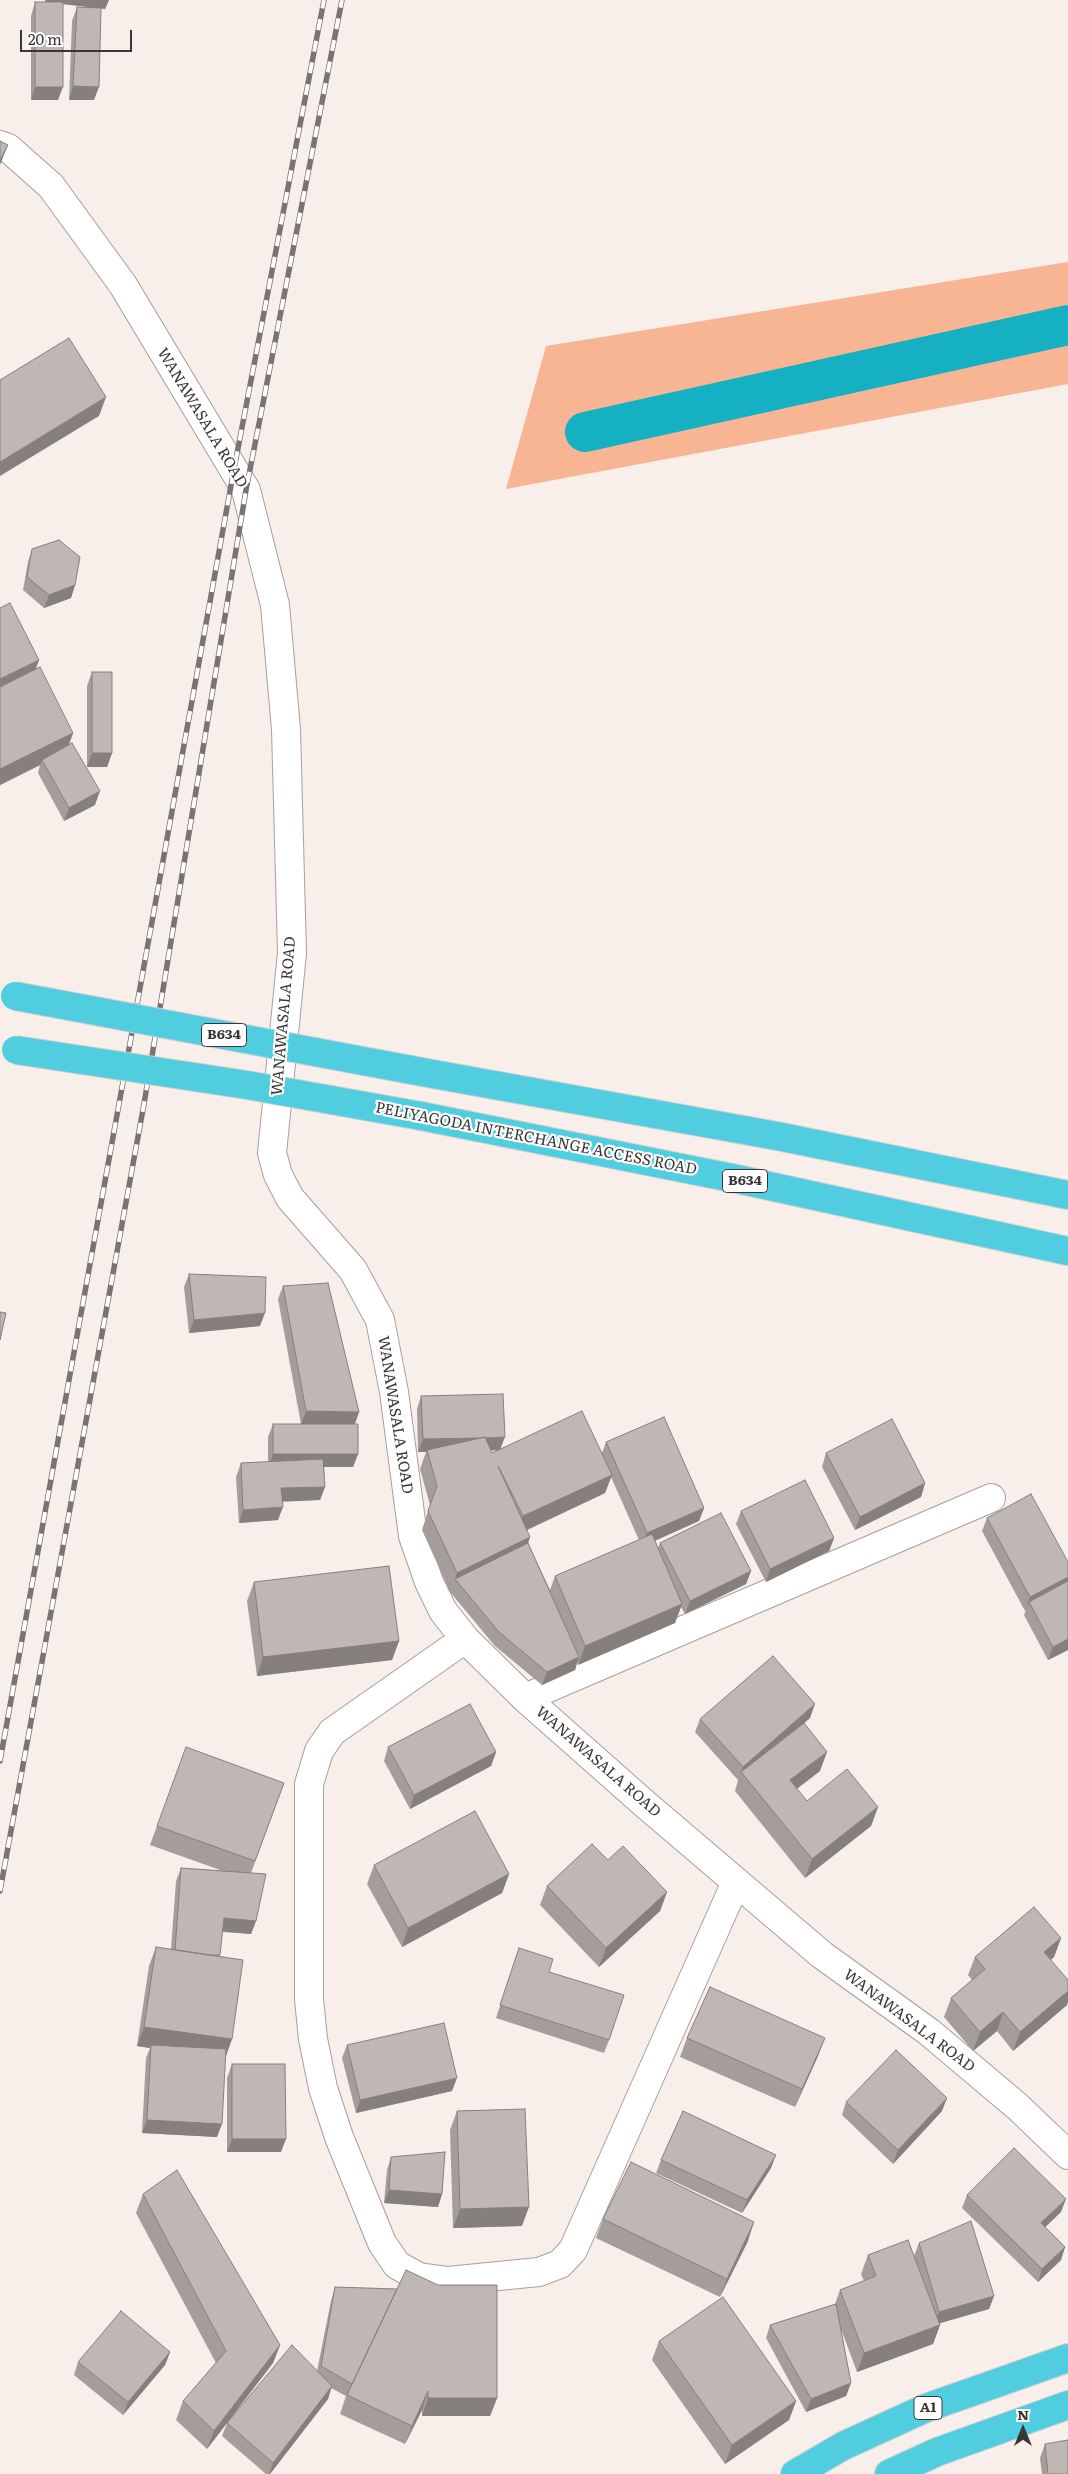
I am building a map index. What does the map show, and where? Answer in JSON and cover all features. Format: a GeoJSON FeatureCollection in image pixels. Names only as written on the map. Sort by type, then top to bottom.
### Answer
{"type":"FeatureCollection","features":[{"type":"Feature","properties":{"kind":"highway","name":"B634"},"geometry":{"type":"LineString","coordinates":[[8,995],[778,1136],[1068,1194]]}},
{"type":"Feature","properties":{"kind":"highway","name":"PELIYAGODA INTERCHANGE ACCESS ROAD"},"geometry":{"type":"LineString","coordinates":[[8,1049],[247,1086],[421,1116],[737,1179],[1068,1251]]}},
{"type":"Feature","properties":{"kind":"highway","name":"A1"},"geometry":{"type":"LineString","coordinates":[[795,2474],[843,2446],[926,2408],[1068,2358]]}},
{"type":"Feature","properties":{"kind":"highway"},"geometry":{"type":"LineString","coordinates":[[889,2474],[937,2452],[1068,2405]]}},
{"type":"Feature","properties":{"kind":"street","name":"WANAWASALA ROAD"},"geometry":{"type":"LineString","coordinates":[[0,144],[8,148],[51,186],[123,285],[246,490],[275,605],[286,729],[292,953],[272,1153],[278,1175],[290,1198],[353,1270],[380,1320],[394,1392],[413,1536],[429,1582],[443,1610],[465,1639],[525,1698],[822,1955],[929,2032],[1018,2107],[1068,2156]]}},
{"type":"Feature","properties":{"kind":"street"},"geometry":{"type":"LineString","coordinates":[[525,1698],[991,1498]]}},
{"type":"Feature","properties":{"kind":"street"},"geometry":{"type":"LineString","coordinates":[[465,1639],[332,1732],[319,1751],[309,1784],[309,1999],[322,2088],[339,2137],[382,2243],[397,2265],[419,2277],[448,2281],[539,2272],[560,2264],[573,2250],[736,1882]]}},
{"type":"Feature","properties":{"kind":"shaded area"},"geometry":{"type":"Polygon","coordinates":[[[1068,262],[1068,384],[506,489],[546,346],[1068,262]]]}},
{"type":"Feature","properties":{"kind":"building"},"geometry":{"type":"Polygon","coordinates":[[[35,2],[63,2],[63,87],[35,87],[35,2]]]}},
{"type":"Feature","properties":{"kind":"building"},"geometry":{"type":"Polygon","coordinates":[[[77,7],[101,8],[99,87],[73,86],[77,7]]]}},
{"type":"Feature","properties":{"kind":"building"},"geometry":{"type":"Polygon","coordinates":[[[0,141],[8,145],[0,160],[0,141]]]}},
{"type":"Feature","properties":{"kind":"building"},"geometry":{"type":"Polygon","coordinates":[[[69,338],[106,397],[0,462],[0,380],[69,338]]]}},
{"type":"Feature","properties":{"kind":"building"},"geometry":{"type":"Polygon","coordinates":[[[59,540],[80,557],[75,585],[49,595],[27,577],[32,549],[59,540]]]}},
{"type":"Feature","properties":{"kind":"building"},"geometry":{"type":"Polygon","coordinates":[[[10,603],[39,660],[0,679],[0,608],[10,603]]]}},
{"type":"Feature","properties":{"kind":"building"},"geometry":{"type":"Polygon","coordinates":[[[40,667],[73,733],[0,769],[0,687],[40,667]]]}},
{"type":"Feature","properties":{"kind":"building"},"geometry":{"type":"Polygon","coordinates":[[[92,672],[112,672],[112,753],[92,753],[92,672]]]}},
{"type":"Feature","properties":{"kind":"building"},"geometry":{"type":"Polygon","coordinates":[[[72,743],[100,791],[69,808],[42,760],[72,743]]]}},
{"type":"Feature","properties":{"kind":"building"},"geometry":{"type":"Polygon","coordinates":[[[189,1274],[266,1277],[265,1313],[194,1320],[189,1274]]]}},
{"type":"Feature","properties":{"kind":"building"},"geometry":{"type":"Polygon","coordinates":[[[328,1283],[359,1412],[306,1411],[283,1286],[328,1283]]]}},
{"type":"Feature","properties":{"kind":"building"},"geometry":{"type":"Polygon","coordinates":[[[0,1312],[6,1313],[0,1340],[0,1312]]]}},
{"type":"Feature","properties":{"kind":"building"},"geometry":{"type":"Polygon","coordinates":[[[503,1394],[505,1437],[423,1439],[421,1396],[503,1394]]]}},
{"type":"Feature","properties":{"kind":"building"},"geometry":{"type":"Polygon","coordinates":[[[582,1411],[612,1475],[523,1516],[498,1466],[530,1537],[457,1573],[428,1511],[437,1486],[427,1450],[485,1437],[492,1453],[582,1411]]]}},
{"type":"Feature","properties":{"kind":"building"},"geometry":{"type":"Polygon","coordinates":[[[664,1417],[704,1508],[647,1533],[606,1442],[664,1417]]]}},
{"type":"Feature","properties":{"kind":"building"},"geometry":{"type":"Polygon","coordinates":[[[892,1419],[925,1483],[860,1517],[826,1453],[892,1419]]]}},
{"type":"Feature","properties":{"kind":"building"},"geometry":{"type":"Polygon","coordinates":[[[273,1424],[358,1424],[358,1454],[273,1454],[273,1424]]]}},
{"type":"Feature","properties":{"kind":"building"},"geometry":{"type":"Polygon","coordinates":[[[323,1459],[325,1487],[281,1488],[283,1507],[243,1510],[241,1463],[323,1459]]]}},
{"type":"Feature","properties":{"kind":"building"},"geometry":{"type":"Polygon","coordinates":[[[805,1480],[834,1538],[770,1569],[741,1511],[805,1480]]]}},
{"type":"Feature","properties":{"kind":"building"},"geometry":{"type":"Polygon","coordinates":[[[1031,1494],[1068,1562],[1068,1577],[1030,1597],[987,1518],[1031,1494]]]}},
{"type":"Feature","properties":{"kind":"building"},"geometry":{"type":"Polygon","coordinates":[[[721,1513],[751,1571],[690,1601],[660,1543],[721,1513]]]}},
{"type":"Feature","properties":{"kind":"building"},"geometry":{"type":"Polygon","coordinates":[[[652,1534],[682,1604],[585,1646],[555,1576],[652,1534]]]}},
{"type":"Feature","properties":{"kind":"building"},"geometry":{"type":"Polygon","coordinates":[[[528,1543],[579,1657],[547,1672],[499,1632],[455,1579],[528,1543]]]}},
{"type":"Feature","properties":{"kind":"building"},"geometry":{"type":"Polygon","coordinates":[[[389,1566],[399,1641],[263,1657],[254,1582],[389,1566]]]}},
{"type":"Feature","properties":{"kind":"building"},"geometry":{"type":"Polygon","coordinates":[[[1068,1581],[1068,1639],[1053,1647],[1029,1602],[1068,1581]]]}},
{"type":"Feature","properties":{"kind":"building"},"geometry":{"type":"Polygon","coordinates":[[[773,1656],[815,1704],[743,1767],[700,1719],[773,1656]]]}},
{"type":"Feature","properties":{"kind":"building"},"geometry":{"type":"Polygon","coordinates":[[[470,1704],[496,1752],[414,1795],[388,1747],[470,1704]]]}},
{"type":"Feature","properties":{"kind":"building"},"geometry":{"type":"Polygon","coordinates":[[[804,1723],[827,1752],[790,1780],[807,1801],[847,1769],[878,1807],[812,1859],[741,1772],[804,1723]]]}},
{"type":"Feature","properties":{"kind":"building"},"geometry":{"type":"Polygon","coordinates":[[[186,1747],[284,1783],[255,1861],[157,1826],[186,1747]]]}},
{"type":"Feature","properties":{"kind":"building"},"geometry":{"type":"Polygon","coordinates":[[[475,1811],[509,1874],[408,1928],[374,1865],[475,1811]]]}},
{"type":"Feature","properties":{"kind":"building"},"geometry":{"type":"Polygon","coordinates":[[[592,1844],[608,1860],[623,1846],[667,1892],[606,1948],[547,1886],[592,1844]]]}},
{"type":"Feature","properties":{"kind":"building"},"geometry":{"type":"Polygon","coordinates":[[[181,1868],[266,1874],[256,1921],[224,1918],[220,1955],[175,1950],[181,1868]]]}},
{"type":"Feature","properties":{"kind":"building"},"geometry":{"type":"Polygon","coordinates":[[[1034,1907],[1061,1938],[1044,1952],[1068,1980],[1068,1991],[1020,2032],[1003,2012],[980,2032],[951,1998],[985,1969],[975,1957],[1034,1907]]]}},
{"type":"Feature","properties":{"kind":"building"},"geometry":{"type":"Polygon","coordinates":[[[156,1947],[243,1960],[232,2039],[144,2027],[156,1947]]]}},
{"type":"Feature","properties":{"kind":"building"},"geometry":{"type":"Polygon","coordinates":[[[519,1948],[553,1959],[549,1972],[624,1995],[609,2040],[500,2005],[519,1948]]]}},
{"type":"Feature","properties":{"kind":"building"},"geometry":{"type":"Polygon","coordinates":[[[710,1987],[825,2038],[802,2089],[687,2038],[710,1987]]]}},
{"type":"Feature","properties":{"kind":"building"},"geometry":{"type":"Polygon","coordinates":[[[444,2023],[457,2078],[360,2100],[347,2045],[444,2023]]]}},
{"type":"Feature","properties":{"kind":"building"},"geometry":{"type":"Polygon","coordinates":[[[151,2045],[226,2049],[222,2124],[147,2120],[151,2045]]]}},
{"type":"Feature","properties":{"kind":"building"},"geometry":{"type":"Polygon","coordinates":[[[896,2050],[947,2098],[898,2150],[846,2102],[896,2050]]]}},
{"type":"Feature","properties":{"kind":"building"},"geometry":{"type":"Polygon","coordinates":[[[232,2064],[285,2064],[286,2139],[232,2139],[232,2064]]]}},
{"type":"Feature","properties":{"kind":"building"},"geometry":{"type":"Polygon","coordinates":[[[525,2109],[529,2207],[460,2209],[457,2111],[525,2109]]]}},
{"type":"Feature","properties":{"kind":"building"},"geometry":{"type":"Polygon","coordinates":[[[683,2111],[776,2155],[747,2200],[661,2160],[683,2111]]]}},
{"type":"Feature","properties":{"kind":"building"},"geometry":{"type":"Polygon","coordinates":[[[1014,2148],[1066,2199],[1041,2223],[1065,2247],[1042,2269],[967,2195],[1014,2148]]]}},
{"type":"Feature","properties":{"kind":"building"},"geometry":{"type":"Polygon","coordinates":[[[445,2152],[442,2194],[389,2190],[391,2157],[445,2152]]]}},
{"type":"Feature","properties":{"kind":"building"},"geometry":{"type":"Polygon","coordinates":[[[631,2162],[754,2222],[727,2279],[603,2219],[631,2162]]]}},
{"type":"Feature","properties":{"kind":"building"},"geometry":{"type":"Polygon","coordinates":[[[177,2170],[280,2345],[214,2431],[183,2401],[226,2351],[143,2194],[177,2170]]]}},
{"type":"Feature","properties":{"kind":"building"},"geometry":{"type":"Polygon","coordinates":[[[971,2221],[994,2296],[939,2312],[919,2243],[971,2221]]]}},
{"type":"Feature","properties":{"kind":"building"},"geometry":{"type":"Polygon","coordinates":[[[908,2240],[940,2325],[864,2353],[840,2290],[876,2276],[868,2255],[908,2240]]]}},
{"type":"Feature","properties":{"kind":"building"},"geometry":{"type":"Polygon","coordinates":[[[406,2270],[438,2285],[497,2285],[497,2398],[428,2398],[428,2391],[412,2426],[347,2395],[406,2270]]]}},
{"type":"Feature","properties":{"kind":"building"},"geometry":{"type":"Polygon","coordinates":[[[335,2287],[397,2289],[352,2384],[321,2366],[335,2287]]]}},
{"type":"Feature","properties":{"kind":"building"},"geometry":{"type":"Polygon","coordinates":[[[723,2297],[796,2401],[732,2445],[659,2341],[723,2297]]]}},
{"type":"Feature","properties":{"kind":"building"},"geometry":{"type":"Polygon","coordinates":[[[836,2304],[851,2383],[811,2399],[770,2325],[836,2304]]]}},
{"type":"Feature","properties":{"kind":"building"},"geometry":{"type":"Polygon","coordinates":[[[121,2311],[170,2352],[128,2402],[78,2362],[121,2311]]]}},
{"type":"Feature","properties":{"kind":"building"},"geometry":{"type":"Polygon","coordinates":[[[292,2345],[332,2386],[273,2463],[227,2423],[292,2345]]]}},
{"type":"Feature","properties":{"kind":"building"},"geometry":{"type":"Polygon","coordinates":[[[1068,2440],[1068,2474],[1048,2474],[1045,2444],[1068,2440]]]}},
{"type":"Feature","properties":{"kind":"waterway"},"geometry":{"type":"LineString","coordinates":[[585,432],[1068,325]]}},
{"type":"Feature","properties":{"kind":"railway"},"geometry":{"type":"LineString","coordinates":[[0,1761],[234,469],[324,0]]}},
{"type":"Feature","properties":{"kind":"railway"},"geometry":{"type":"LineString","coordinates":[[0,1891],[144,1104],[246,490],[342,0]]}}]}
